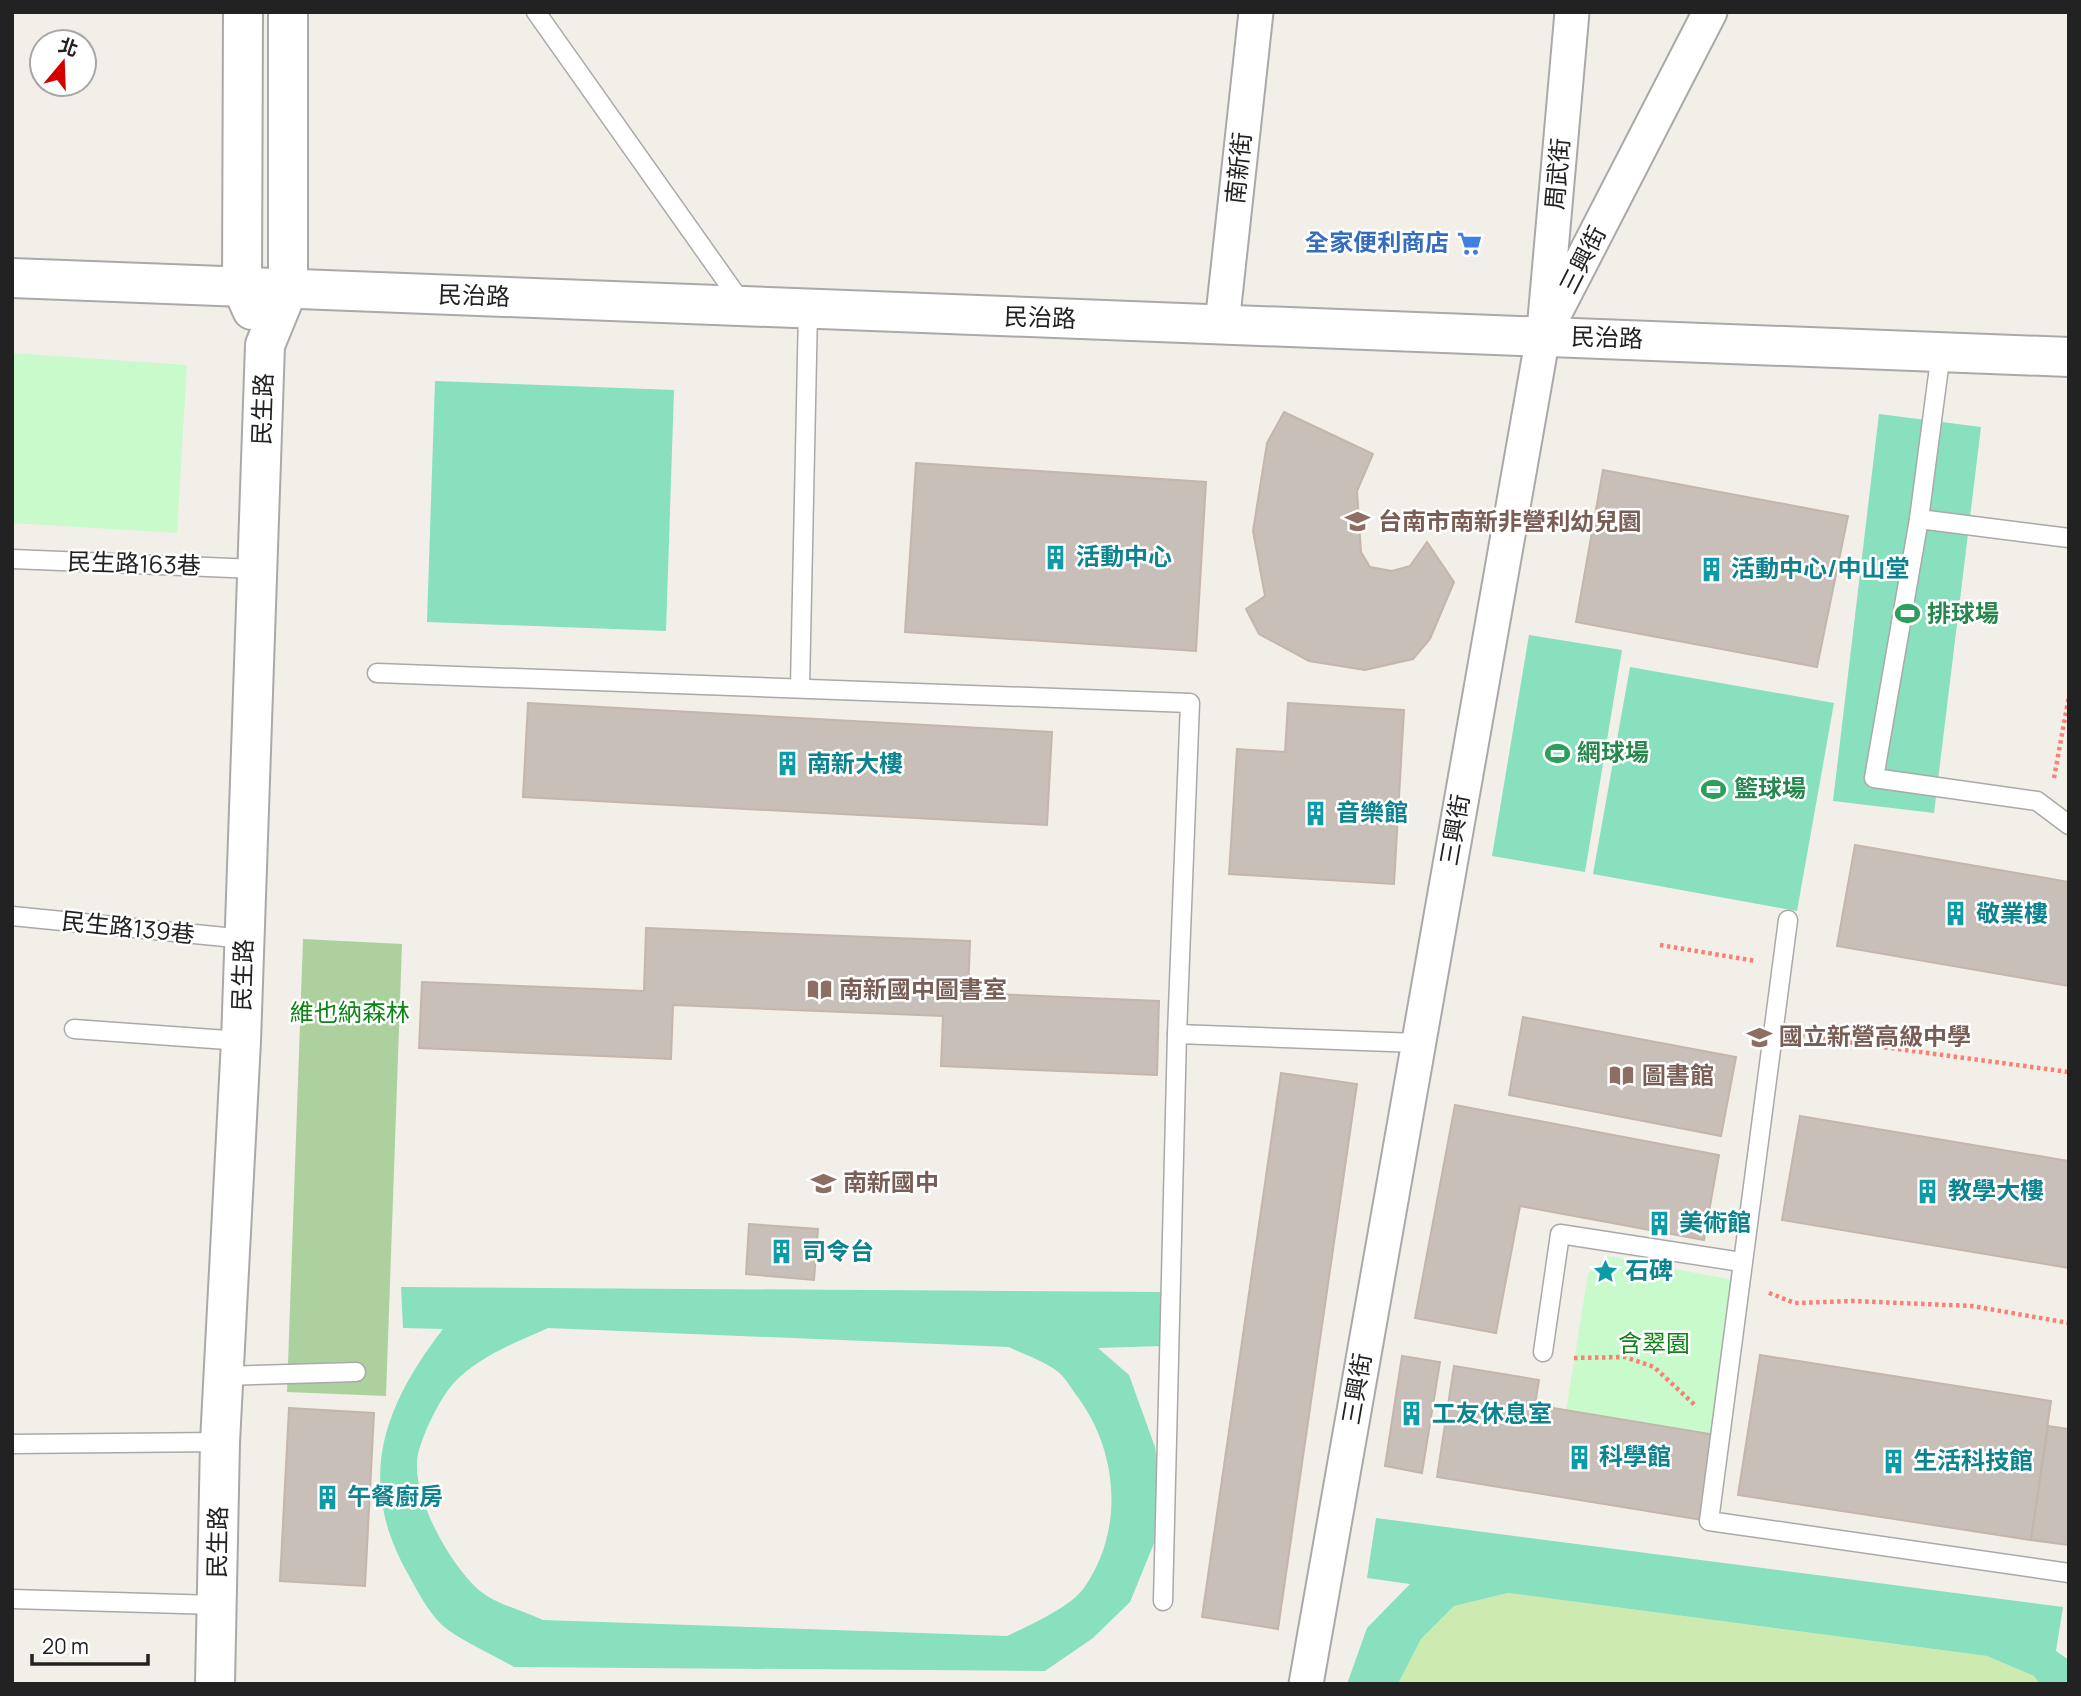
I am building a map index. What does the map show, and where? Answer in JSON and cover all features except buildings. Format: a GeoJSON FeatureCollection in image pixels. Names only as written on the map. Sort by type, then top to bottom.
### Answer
{"type":"FeatureCollection","features":[{"type":"Feature","properties":{"kind":"street","name":"民生路"},"geometry":{"type":"LineString","coordinates":[[243,12],[242,287],[265,345]]}},
{"type":"Feature","properties":{"kind":"street","name":"民生路"},"geometry":{"type":"LineString","coordinates":[[215,1684],[220,1442],[241,1041],[265,345],[288,289],[288,12]]}},
{"type":"Feature","properties":{"kind":"street","name":"南新街"},"geometry":{"type":"LineString","coordinates":[[1222,324],[1256,12]]}},
{"type":"Feature","properties":{"kind":"street","name":"周武街"},"geometry":{"type":"LineString","coordinates":[[1544,336],[1572,12]]}},
{"type":"Feature","properties":{"kind":"street","name":"三興街"},"geometry":{"type":"LineString","coordinates":[[1306,1684],[1417,1043],[1544,336],[1710,12]]}},
{"type":"Feature","properties":{"kind":"street","name":"民治路"},"geometry":{"type":"LineString","coordinates":[[12,278],[2069,357]]}},
{"type":"Feature","properties":{"kind":"lane"},"geometry":{"type":"LineString","coordinates":[[536,12],[744,306]]}},
{"type":"Feature","properties":{"kind":"lane"},"geometry":{"type":"LineString","coordinates":[[800,687],[808,310]]}},
{"type":"Feature","properties":{"kind":"lane"},"geometry":{"type":"LineString","coordinates":[[1941,352],[1919,519],[1874,778],[2037,801],[2069,825]]}},
{"type":"Feature","properties":{"kind":"lane"},"geometry":{"type":"LineString","coordinates":[[1919,519],[2069,538]]}},
{"type":"Feature","properties":{"kind":"lane","name":"民生路163巷"},"geometry":{"type":"LineString","coordinates":[[12,559],[256,569]]}},
{"type":"Feature","properties":{"kind":"lane"},"geometry":{"type":"LineString","coordinates":[[377,673],[1190,703],[1177,1034],[1163,1601]]}},
{"type":"Feature","properties":{"kind":"lane","name":"民生路139巷"},"geometry":{"type":"LineString","coordinates":[[12,916],[245,939]]}},
{"type":"Feature","properties":{"kind":"lane"},"geometry":{"type":"LineString","coordinates":[[1788,920],[1738,1281],[1721,1416],[1722,1436],[1709,1521],[2069,1573]]}},
{"type":"Feature","properties":{"kind":"lane"},"geometry":{"type":"LineString","coordinates":[[74,1029],[241,1041]]}},
{"type":"Feature","properties":{"kind":"lane"},"geometry":{"type":"LineString","coordinates":[[1177,1034],[1417,1043]]}},
{"type":"Feature","properties":{"kind":"lane"},"geometry":{"type":"LineString","coordinates":[[1543,1352],[1560,1234],[1741,1262]]}},
{"type":"Feature","properties":{"kind":"lane"},"geometry":{"type":"LineString","coordinates":[[223,1376],[356,1372]]}},
{"type":"Feature","properties":{"kind":"lane"},"geometry":{"type":"LineString","coordinates":[[12,1444],[220,1442]]}},
{"type":"Feature","properties":{"kind":"lane","name":"民生路"},"geometry":{"type":"LineString","coordinates":[[12,1599],[216,1605]]}},
{"type":"Feature","properties":{"kind":"path"},"geometry":{"type":"LineString","coordinates":[[2049,809],[2069,696]]}},
{"type":"Feature","properties":{"kind":"path"},"geometry":{"type":"LineString","coordinates":[[1660,946],[1782,965]]}},
{"type":"Feature","properties":{"kind":"path"},"geometry":{"type":"LineString","coordinates":[[1772,1032],[2069,1072]]}},
{"type":"Feature","properties":{"kind":"path"},"geometry":{"type":"LineString","coordinates":[[1738,1281],[1795,1303],[1853,1301],[1972,1306],[2069,1323]]}},
{"type":"Feature","properties":{"kind":"path"},"geometry":{"type":"LineString","coordinates":[[1574,1358],[1625,1357],[1654,1367],[1703,1412],[1721,1416]]}},
{"type":"Feature","properties":{"kind":"green space"},"geometry":{"type":"Polygon","coordinates":[[[12,353],[187,365],[177,533],[12,523],[12,353]]]}},
{"type":"Feature","properties":{"kind":"green space"},"geometry":{"type":"Polygon","coordinates":[[[435,381],[674,390],[666,631],[427,622],[435,381]]]}},
{"type":"Feature","properties":{"kind":"green space","name":"排球場"},"geometry":{"type":"Polygon","coordinates":[[[1879,414],[1981,427],[1934,813],[1833,801],[1879,414]]]}},
{"type":"Feature","properties":{"kind":"green space","name":"網球場"},"geometry":{"type":"Polygon","coordinates":[[[1529,635],[1622,650],[1585,872],[1492,856],[1529,635]]]}},
{"type":"Feature","properties":{"kind":"green space","name":"籃球場"},"geometry":{"type":"Polygon","coordinates":[[[1630,667],[1834,703],[1797,911],[1593,874],[1630,667]]]}},
{"type":"Feature","properties":{"kind":"green space","name":"維也納森林"},"geometry":{"type":"Polygon","coordinates":[[[303,939],[402,944],[386,1396],[287,1392],[303,939]]]}},
{"type":"Feature","properties":{"kind":"green space","name":"含翠園"},"geometry":{"type":"Polygon","coordinates":[[[1607,1256],[1738,1281],[1722,1436],[1566,1411],[1588,1274],[1607,1256]]]}},
{"type":"Feature","properties":{"kind":"green space"},"geometry":{"type":"Polygon","coordinates":[[[401,1287],[1163,1292],[1162,1346],[1098,1348],[1129,1375],[1155,1447],[1160,1486],[1157,1536],[1130,1602],[1093,1638],[1045,1671],[514,1667],[464,1640],[440,1623],[408,1574],[392,1540],[383,1508],[380,1477],[383,1447],[391,1417],[404,1388],[443,1329],[403,1328],[401,1287]],[[548,1328],[473,1366],[452,1385],[435,1411],[418,1455],[418,1479],[422,1496],[428,1514],[447,1550],[469,1580],[494,1600],[543,1620],[1007,1636],[1059,1609],[1084,1588],[1106,1541],[1111,1516],[1108,1465],[1091,1418],[1060,1373],[1009,1347],[548,1328]]]}},
{"type":"Feature","properties":{"kind":"green space"},"geometry":{"type":"Polygon","coordinates":[[[1376,1518],[2063,1607],[2056,1651],[2069,1660],[2069,1684],[2040,1684],[2034,1676],[1987,1656],[1508,1593],[1454,1606],[1421,1639],[1398,1684],[1347,1684],[1367,1628],[1410,1584],[1367,1578],[1376,1518]]]}},
{"type":"Feature","properties":{"kind":"green space"},"geometry":{"type":"Polygon","coordinates":[[[1508,1593],[1987,1656],[2034,1676],[2040,1684],[1398,1684],[1421,1639],[1454,1606],[1508,1593]]]}},
{"type":"Feature","properties":{"kind":"place","name":"全家便利商店"},"geometry":{"type":"Point","coordinates":[1469,243]}},
{"type":"Feature","properties":{"kind":"place","name":"台南市南新非營利幼兒園"},"geometry":{"type":"Point","coordinates":[1358,522]}},
{"type":"Feature","properties":{"kind":"place","name":"活動中心"},"geometry":{"type":"Point","coordinates":[1056,557]}},
{"type":"Feature","properties":{"kind":"place","name":"活動中心/中山堂"},"geometry":{"type":"Point","coordinates":[1711,569]}},
{"type":"Feature","properties":{"kind":"place","name":"排球場"},"geometry":{"type":"Point","coordinates":[1907,614]}},
{"type":"Feature","properties":{"kind":"place","name":"網球場"},"geometry":{"type":"Point","coordinates":[1557,753]}},
{"type":"Feature","properties":{"kind":"place","name":"南新大樓"},"geometry":{"type":"Point","coordinates":[787,764]}},
{"type":"Feature","properties":{"kind":"place","name":"籃球場"},"geometry":{"type":"Point","coordinates":[1714,789]}},
{"type":"Feature","properties":{"kind":"place","name":"音樂館"},"geometry":{"type":"Point","coordinates":[1316,813]}},
{"type":"Feature","properties":{"kind":"place","name":"敬業樓"},"geometry":{"type":"Point","coordinates":[1956,914]}},
{"type":"Feature","properties":{"kind":"place","name":"南新國中圖書室"},"geometry":{"type":"Point","coordinates":[819,990]}},
{"type":"Feature","properties":{"kind":"place","name":"國立新營高級中學"},"geometry":{"type":"Point","coordinates":[1759,1037]}},
{"type":"Feature","properties":{"kind":"place","name":"圖書館"},"geometry":{"type":"Point","coordinates":[1622,1076]}},
{"type":"Feature","properties":{"kind":"place","name":"南新國中"},"geometry":{"type":"Point","coordinates":[823,1183]}},
{"type":"Feature","properties":{"kind":"place","name":"教學大樓"},"geometry":{"type":"Point","coordinates":[1928,1191]}},
{"type":"Feature","properties":{"kind":"place","name":"美術館"},"geometry":{"type":"Point","coordinates":[1659,1223]}},
{"type":"Feature","properties":{"kind":"place","name":"司令台"},"geometry":{"type":"Point","coordinates":[782,1252]}},
{"type":"Feature","properties":{"kind":"place","name":"石碑"},"geometry":{"type":"Point","coordinates":[1605,1271]}},
{"type":"Feature","properties":{"kind":"place","name":"工友休息室"},"geometry":{"type":"Point","coordinates":[1412,1414]}},
{"type":"Feature","properties":{"kind":"place","name":"科學館"},"geometry":{"type":"Point","coordinates":[1579,1457]}},
{"type":"Feature","properties":{"kind":"place","name":"生活科技館"},"geometry":{"type":"Point","coordinates":[1893,1461]}},
{"type":"Feature","properties":{"kind":"place","name":"午餐廚房"},"geometry":{"type":"Point","coordinates":[327,1497]}}]}
